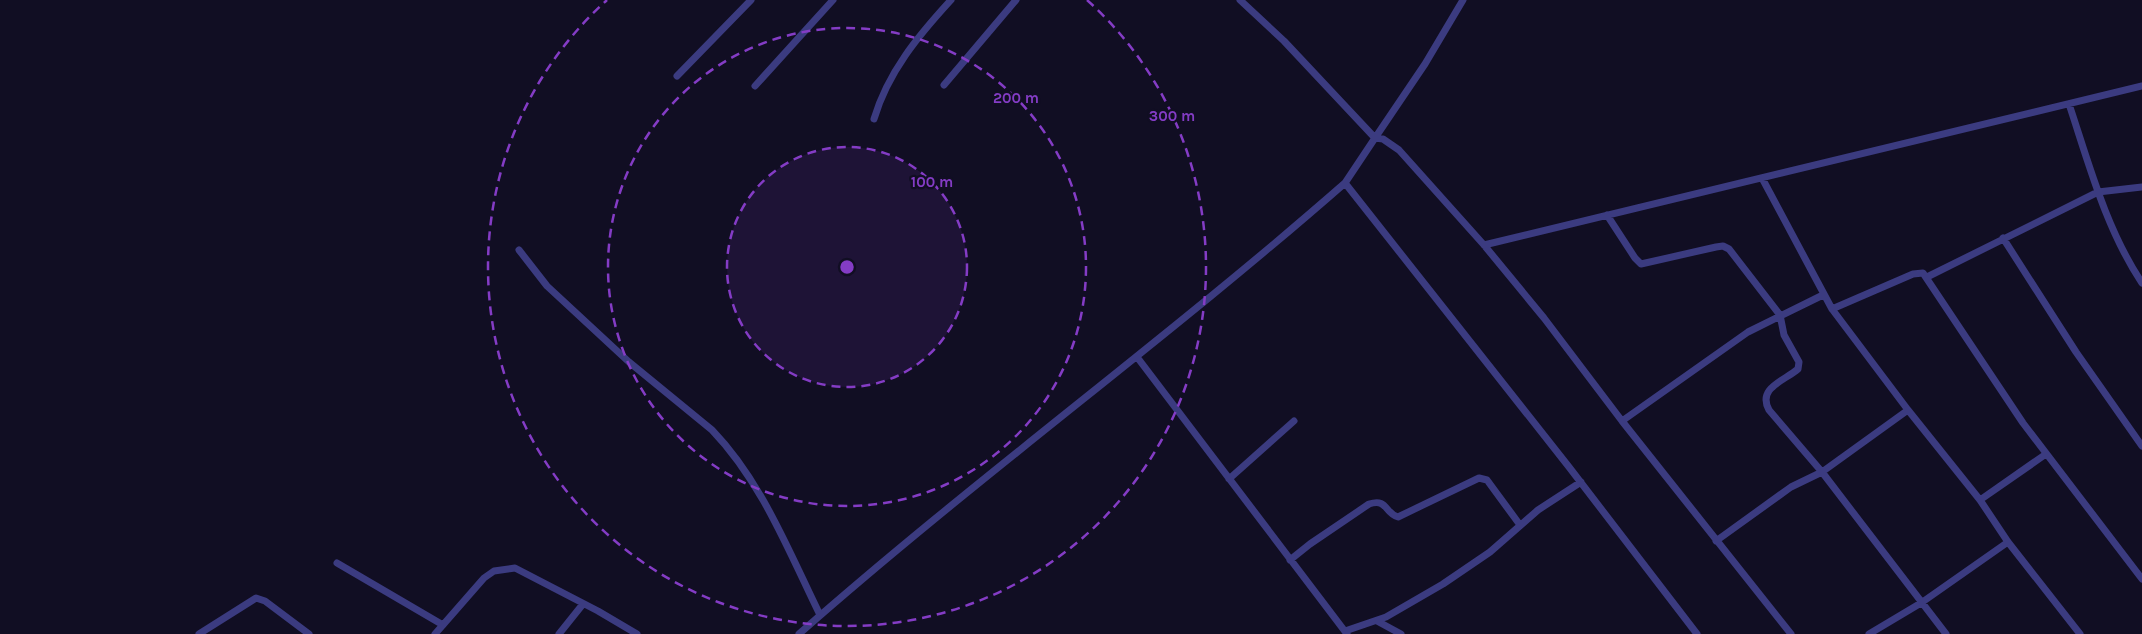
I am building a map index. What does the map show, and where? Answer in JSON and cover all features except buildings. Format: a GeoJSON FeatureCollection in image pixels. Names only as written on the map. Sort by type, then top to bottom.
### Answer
{"type":"FeatureCollection","features":[{"type":"Feature","properties":{"kind":"street"},"geometry":{"type":"LineString","coordinates":[[677,76],[750,0]]}},
{"type":"Feature","properties":{"kind":"street"},"geometry":{"type":"LineString","coordinates":[[756,86],[833,0]]}},
{"type":"Feature","properties":{"kind":"street"},"geometry":{"type":"LineString","coordinates":[[874,119],[882,96],[900,61],[918,35],[951,0]]}},
{"type":"Feature","properties":{"kind":"street"},"geometry":{"type":"LineString","coordinates":[[944,85],[1016,0]]}},
{"type":"Feature","properties":{"kind":"street"},"geometry":{"type":"LineString","coordinates":[[1240,0],[1284,41],[1375,138],[1383,139],[1399,150],[1484,245],[1544,318],[1622,421],[1791,634]]}},
{"type":"Feature","properties":{"kind":"street"},"geometry":{"type":"LineString","coordinates":[[799,634],[1000,465],[1268,251],[1345,184],[1425,64],[1463,0]]}},
{"type":"Feature","properties":{"kind":"street"},"geometry":{"type":"LineString","coordinates":[[1484,245],[2142,86]]}},
{"type":"Feature","properties":{"kind":"street"},"geometry":{"type":"LineString","coordinates":[[2069,104],[2098,192],[2123,250],[2142,283]]}},
{"type":"Feature","properties":{"kind":"street"},"geometry":{"type":"LineString","coordinates":[[1762,178],[1832,309],[1908,410],[1980,500],[2008,542],[2080,634]]}},
{"type":"Feature","properties":{"kind":"street"},"geometry":{"type":"LineString","coordinates":[[1345,184],[1581,482],[1697,634]]}},
{"type":"Feature","properties":{"kind":"street"},"geometry":{"type":"LineString","coordinates":[[1927,277],[2098,192],[2142,186]]}},
{"type":"Feature","properties":{"kind":"street"},"geometry":{"type":"LineString","coordinates":[[1607,216],[1634,258],[1641,264],[1716,247],[1723,246],[1729,249],[1780,315],[1784,335],[1793,347],[1800,366],[1792,374],[1768,390],[1765,395],[1766,404],[1822,472],[1946,634]]}},
{"type":"Feature","properties":{"kind":"street"},"geometry":{"type":"LineString","coordinates":[[2003,238],[2062,329],[2142,446]]}},
{"type":"Feature","properties":{"kind":"street"},"geometry":{"type":"LineString","coordinates":[[519,250],[547,286],[629,362],[723,441],[754,485],[777,526],[820,615]]}},
{"type":"Feature","properties":{"kind":"street"},"geometry":{"type":"LineString","coordinates":[[1832,309],[1913,274],[1923,273],[2002,394],[2142,580]]}},
{"type":"Feature","properties":{"kind":"street"},"geometry":{"type":"LineString","coordinates":[[1622,421],[1748,332],[1823,294]]}},
{"type":"Feature","properties":{"kind":"street"},"geometry":{"type":"LineString","coordinates":[[1137,357],[1346,633],[1400,610],[1474,564],[1538,510],[1581,482]]}},
{"type":"Feature","properties":{"kind":"street"},"geometry":{"type":"LineString","coordinates":[[1716,541],[1791,487],[1822,472],[1908,410]]}},
{"type":"Feature","properties":{"kind":"street"},"geometry":{"type":"LineString","coordinates":[[1229,479],[1294,422]]}},
{"type":"Feature","properties":{"kind":"street"},"geometry":{"type":"LineString","coordinates":[[1980,500],[2046,454]]}},
{"type":"Feature","properties":{"kind":"street"},"geometry":{"type":"LineString","coordinates":[[1290,560],[1369,504],[1377,502],[1383,504],[1392,514],[1398,517],[1479,478],[1487,480],[1520,525]]}},
{"type":"Feature","properties":{"kind":"street"},"geometry":{"type":"LineString","coordinates":[[1869,634],[1921,602],[2008,542]]}},
{"type":"Feature","properties":{"kind":"street"},"geometry":{"type":"LineString","coordinates":[[337,563],[444,624]]}},
{"type":"Feature","properties":{"kind":"street"},"geometry":{"type":"LineString","coordinates":[[435,634],[484,578],[494,571],[515,568],[637,634]]}},
{"type":"Feature","properties":{"kind":"street"},"geometry":{"type":"LineString","coordinates":[[199,634],[256,598],[265,601],[309,634]]}},
{"type":"Feature","properties":{"kind":"street"},"geometry":{"type":"LineString","coordinates":[[559,634],[584,604]]}},
{"type":"Feature","properties":{"kind":"street"},"geometry":{"type":"LineString","coordinates":[[1377,621],[1401,634]]}}]}
